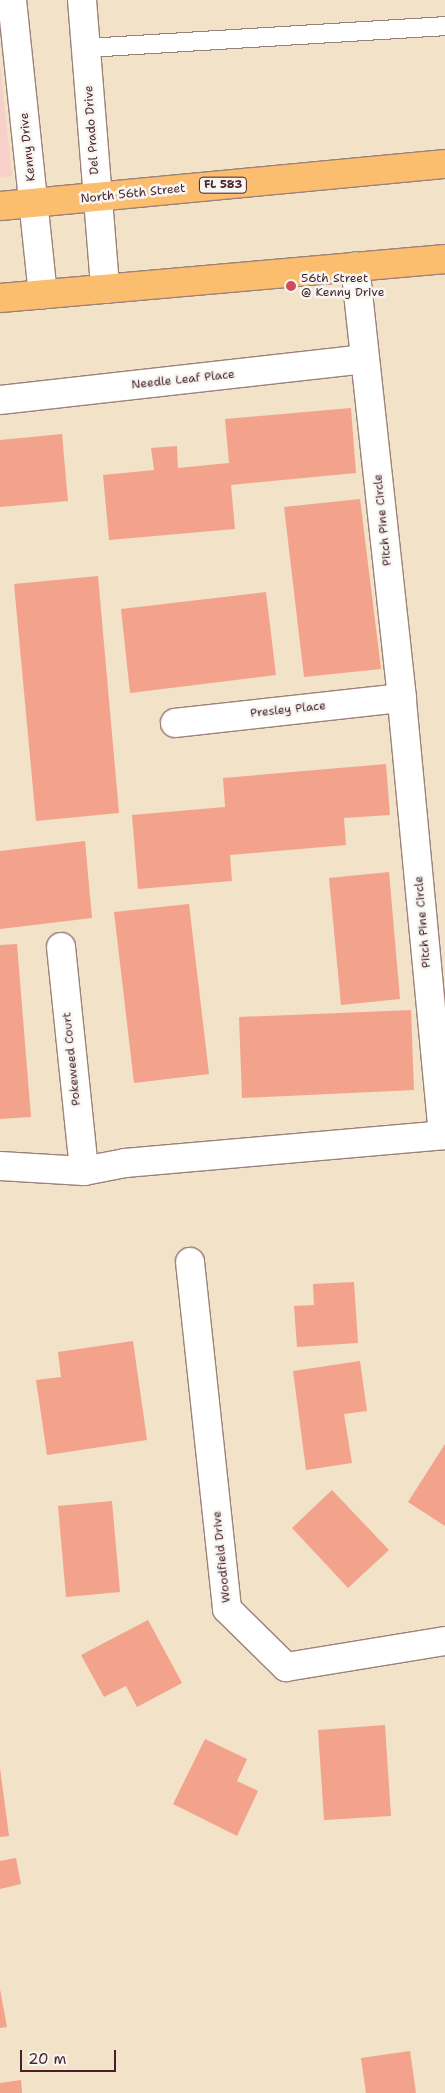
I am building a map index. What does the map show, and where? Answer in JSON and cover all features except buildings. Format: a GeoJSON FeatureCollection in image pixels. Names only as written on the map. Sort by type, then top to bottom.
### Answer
{"type":"FeatureCollection","features":[{"type":"Feature","properties":{"kind":"main road","name":"North 56th Street"},"geometry":{"type":"LineString","coordinates":[[0,206],[445,164]]}},
{"type":"Feature","properties":{"kind":"main road"},"geometry":{"type":"LineString","coordinates":[[0,298],[445,258]]}},
{"type":"Feature","properties":{"kind":"street","name":"Kenny Drive"},"geometry":{"type":"LineString","coordinates":[[12,0],[43,294]]}},
{"type":"Feature","properties":{"kind":"street","name":"Del Prado Drive"},"geometry":{"type":"LineString","coordinates":[[82,0],[105,289]]}},
{"type":"Feature","properties":{"kind":"street","name":"Pitch Pine Circle"},"geometry":{"type":"LineString","coordinates":[[0,1166],[84,1171],[125,1163],[443,1135],[402,698],[355,267]]}},
{"type":"Feature","properties":{"kind":"street","name":"Needle Leaf Place"},"geometry":{"type":"LineString","coordinates":[[0,400],[365,359]]}},
{"type":"Feature","properties":{"kind":"street","name":"Presley Place"},"geometry":{"type":"LineString","coordinates":[[175,723],[402,698]]}},
{"type":"Feature","properties":{"kind":"street","name":"Pokeweed Court"},"geometry":{"type":"LineString","coordinates":[[61,947],[84,1171]]}},
{"type":"Feature","properties":{"kind":"street","name":"Woodfield Drive"},"geometry":{"type":"LineString","coordinates":[[190,1262],[227,1609],[286,1667],[445,1641]]}},
{"type":"Feature","properties":{"kind":"lane"},"geometry":{"type":"LineString","coordinates":[[87,48],[445,26]]}},
{"type":"Feature","properties":{"kind":"shaded area"},"geometry":{"type":"Polygon","coordinates":[[[0,64],[12,176],[0,177],[0,64]]]}},
{"type":"Feature","properties":{"kind":"place","name":"56th Street @ Kenny Drive"},"geometry":{"type":"Point","coordinates":[291,286]}}]}
